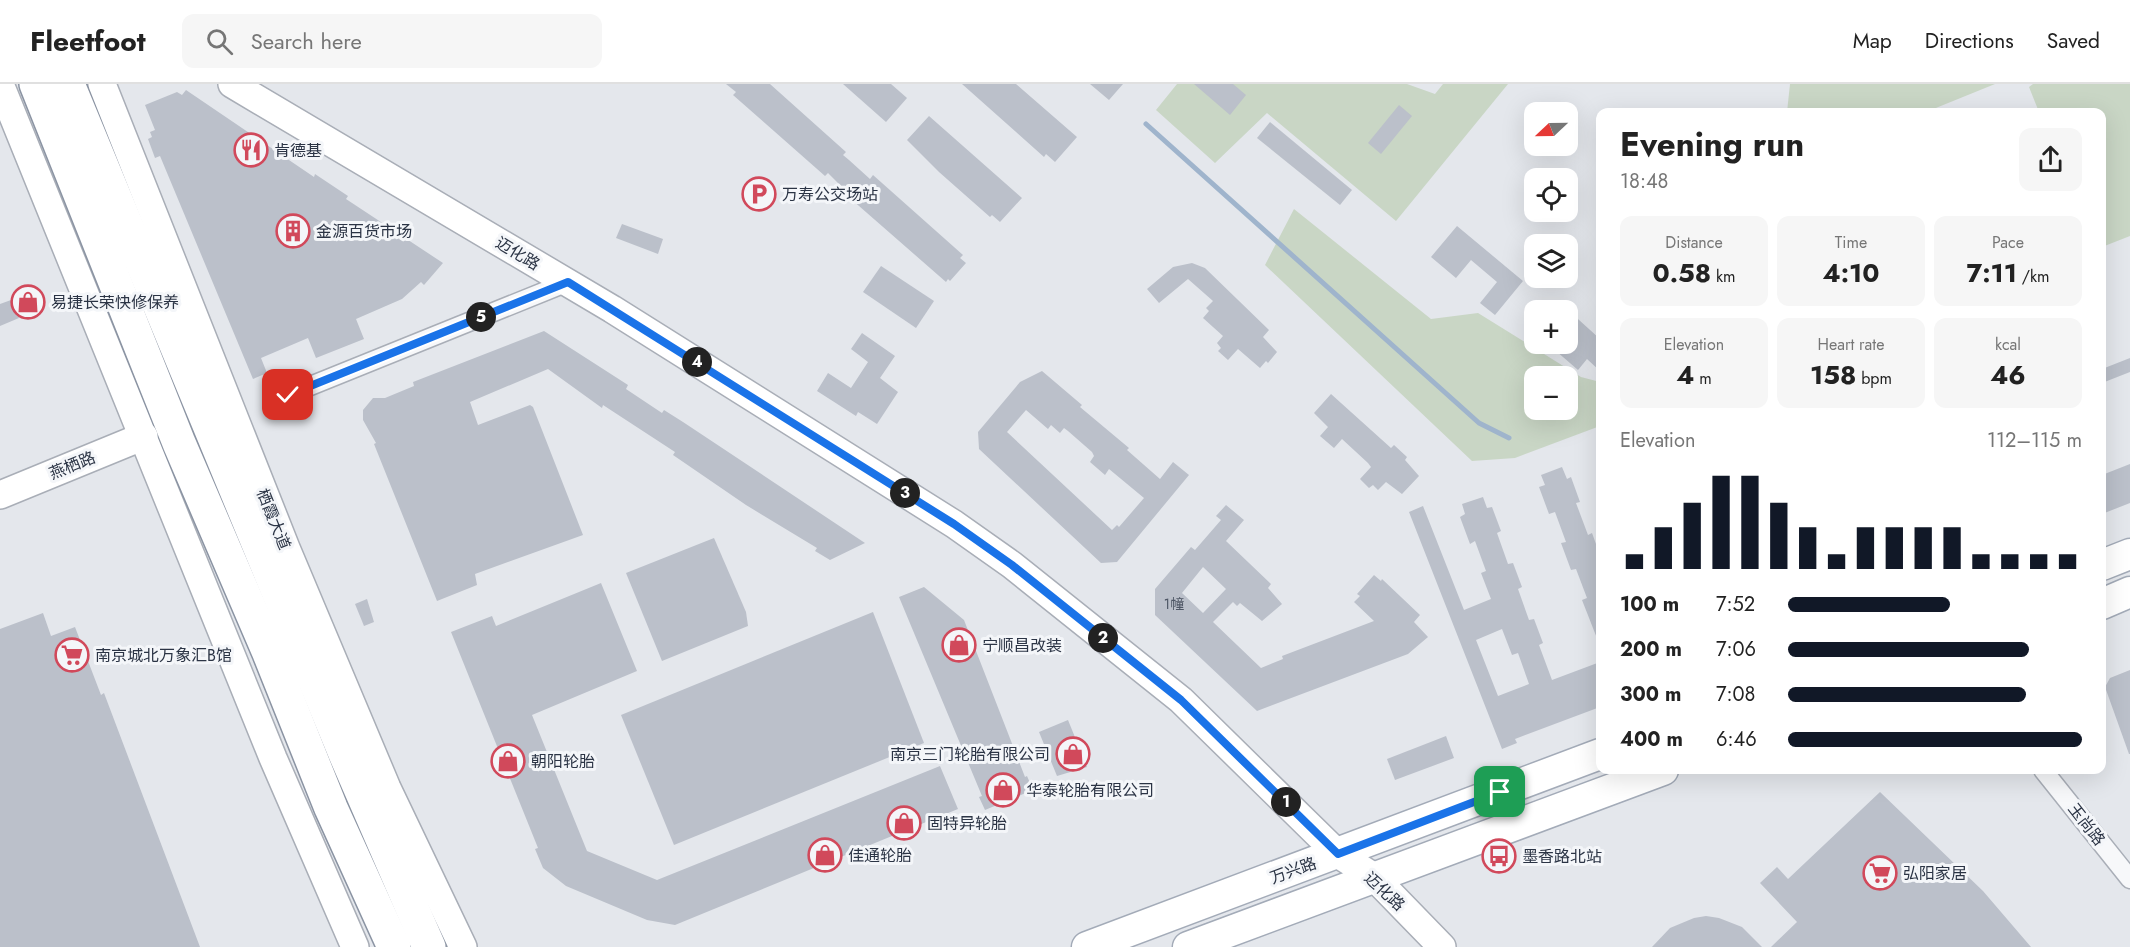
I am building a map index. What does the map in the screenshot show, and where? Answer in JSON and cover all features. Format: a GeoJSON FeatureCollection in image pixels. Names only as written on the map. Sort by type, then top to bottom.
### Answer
{"type":"FeatureCollection","features":[{"type":"Feature","properties":{"kind":"highway"},"geometry":{"type":"LineString","coordinates":[[36,84],[179,443],[269,653],[331,808],[394,947]]}},
{"type":"Feature","properties":{"kind":"highway","name":"栖霞大道"},"geometry":{"type":"LineString","coordinates":[[68,84],[346,756],[429,947]]}},
{"type":"Feature","properties":{"kind":"main road"},"geometry":{"type":"LineString","coordinates":[[0,84],[273,758],[355,947]]}},
{"type":"Feature","properties":{"kind":"main road","name":"栖霞大道"},"geometry":{"type":"LineString","coordinates":[[103,84],[286,548],[387,788],[463,947]]}},
{"type":"Feature","properties":{"kind":"main road","name":"迈化路"},"geometry":{"type":"LineString","coordinates":[[232,84],[568,282],[954,524],[1012,565],[1181,700],[1338,854],[1374,877],[1442,947]]}},
{"type":"Feature","properties":{"kind":"main road","name":"燕栖路"},"geometry":{"type":"LineString","coordinates":[[0,495],[144,436]]}},
{"type":"Feature","properties":{"kind":"main road"},"geometry":{"type":"LineString","coordinates":[[2106,563],[2130,554]]}},
{"type":"Feature","properties":{"kind":"main road"},"geometry":{"type":"LineString","coordinates":[[2106,601],[2130,592]]}},
{"type":"Feature","properties":{"kind":"main road","name":"万兴路"},"geometry":{"type":"LineString","coordinates":[[1087,947],[1596,756]]}},
{"type":"Feature","properties":{"kind":"main road"},"geometry":{"type":"LineString","coordinates":[[1188,947],[1652,774]]}},
{"type":"Feature","properties":{"kind":"street"},"geometry":{"type":"LineString","coordinates":[[288,395],[568,282]]}},
{"type":"Feature","properties":{"kind":"street","name":"玉尚路"},"geometry":{"type":"LineString","coordinates":[[2046,774],[2130,879]]}},
{"type":"Feature","properties":{"kind":"green space"},"geometry":{"type":"Polygon","coordinates":[[[1177,84],[1407,84],[1435,94],[1443,84],[1508,84],[1396,221],[1267,113],[1215,163],[1156,110],[1177,84]]]}},
{"type":"Feature","properties":{"kind":"green space"},"geometry":{"type":"Polygon","coordinates":[[[1790,84],[1995,84],[1936,108],[1787,108],[1790,84]]]}},
{"type":"Feature","properties":{"kind":"green space"},"geometry":{"type":"Polygon","coordinates":[[[2033,84],[2130,84],[2130,236],[2106,245],[2106,108],[2037,108],[2029,87],[2033,84]]]}},
{"type":"Feature","properties":{"kind":"green space"},"geometry":{"type":"Polygon","coordinates":[[[1294,209],[1431,319],[1478,313],[1524,342],[1524,354],[1544,354],[1563,366],[1524,366],[1524,420],[1578,420],[1578,375],[1596,381],[1596,428],[1515,458],[1472,461],[1265,265],[1294,209]]]}},
{"type":"Feature","properties":{"kind":"building"},"geometry":{"type":"Polygon","coordinates":[[[726,84],[770,84],[846,152],[843,155],[870,179],[873,175],[963,255],[960,258],[966,263],[950,281],[948,279],[946,282],[851,199],[853,196],[828,173],[825,176],[733,95],[736,92],[726,84]]]}},
{"type":"Feature","properties":{"kind":"building"},"geometry":{"type":"Polygon","coordinates":[[[843,84],[891,84],[907,98],[886,122],[843,84]]]}},
{"type":"Feature","properties":{"kind":"building"},"geometry":{"type":"Polygon","coordinates":[[[962,84],[1016,84],[1077,137],[1055,162],[1046,154],[1044,157],[962,84]]]}},
{"type":"Feature","properties":{"kind":"building"},"geometry":{"type":"Polygon","coordinates":[[[1090,84],[1123,84],[1109,100],[1090,84]]]}},
{"type":"Feature","properties":{"kind":"building"},"geometry":{"type":"Polygon","coordinates":[[[1194,84],[1233,84],[1246,95],[1230,115],[1194,84]]]}},
{"type":"Feature","properties":{"kind":"building","name":"金源百货市场"},"geometry":{"type":"Polygon","coordinates":[[[186,90],[314,177],[315,174],[348,196],[346,199],[443,263],[424,285],[421,282],[402,299],[356,319],[364,339],[316,358],[308,338],[261,358],[267,373],[253,379],[160,156],[155,158],[148,139],[152,137],[150,132],[155,130],[145,105],[177,92],[182,95],[186,90]]]}},
{"type":"Feature","properties":{"kind":"building"},"geometry":{"type":"Polygon","coordinates":[[[1399,105],[1412,116],[1381,154],[1368,143],[1399,105]]]}},
{"type":"Feature","properties":{"kind":"building"},"geometry":{"type":"Polygon","coordinates":[[[929,116],[1022,198],[1000,222],[992,215],[990,217],[907,140],[929,116]]]}},
{"type":"Feature","properties":{"kind":"building"},"geometry":{"type":"Polygon","coordinates":[[[1270,122],[1352,190],[1340,205],[1257,138],[1270,122]]]}},
{"type":"Feature","properties":{"kind":"building"},"geometry":{"type":"Polygon","coordinates":[[[622,224],[663,239],[658,254],[616,238],[622,224]]]}},
{"type":"Feature","properties":{"kind":"building"},"geometry":{"type":"Polygon","coordinates":[[[1457,226],[1523,281],[1495,315],[1480,303],[1497,282],[1471,260],[1456,278],[1431,257],[1457,226]]]}},
{"type":"Feature","properties":{"kind":"building"},"geometry":{"type":"Polygon","coordinates":[[[1192,263],[1205,268],[1269,330],[1263,337],[1277,352],[1268,363],[1266,361],[1260,368],[1238,349],[1228,360],[1218,351],[1221,348],[1217,343],[1223,336],[1203,318],[1209,311],[1206,308],[1213,301],[1188,279],[1159,303],[1147,289],[1173,267],[1192,263]]]}},
{"type":"Feature","properties":{"kind":"building"},"geometry":{"type":"Polygon","coordinates":[[[881,266],[934,301],[916,328],[863,292],[881,266]]]}},
{"type":"Feature","properties":{"kind":"building"},"geometry":{"type":"Polygon","coordinates":[[[11,300],[19,318],[0,326],[0,304],[11,300]]]}},
{"type":"Feature","properties":{"kind":"building"},"geometry":{"type":"Polygon","coordinates":[[[1578,319],[1596,335],[1596,367],[1587,359],[1578,370],[1578,366],[1573,366],[1560,354],[1578,354],[1578,319]]]}},
{"type":"Feature","properties":{"kind":"building"},"geometry":{"type":"Polygon","coordinates":[[[544,331],[628,385],[626,389],[662,413],[664,410],[683,422],[865,543],[830,560],[815,551],[817,548],[746,505],[673,455],[675,452],[603,405],[602,408],[548,369],[470,402],[478,425],[530,405],[533,407],[583,535],[475,574],[477,585],[437,601],[374,444],[376,443],[363,420],[363,410],[373,398],[385,398],[414,386],[413,382],[544,331]]]}},
{"type":"Feature","properties":{"kind":"building"},"geometry":{"type":"Polygon","coordinates":[[[862,333],[895,356],[880,378],[898,392],[877,424],[858,412],[856,416],[817,391],[828,373],[851,388],[868,362],[851,349],[862,333]]]}},
{"type":"Feature","properties":{"kind":"building"},"geometry":{"type":"Polygon","coordinates":[[[2130,358],[2130,372],[2106,381],[2106,367],[2130,358]]]}},
{"type":"Feature","properties":{"kind":"building"},"geometry":{"type":"Polygon","coordinates":[[[1042,371],[1129,448],[1127,450],[1160,479],[1173,462],[1189,475],[1117,562],[1101,563],[979,449],[978,432],[1020,382],[1042,371]],[[1026,410],[1007,432],[1112,530],[1117,525],[1119,527],[1144,498],[1109,469],[1105,475],[1090,462],[1094,456],[1092,452],[1064,428],[1060,433],[1051,425],[1048,429],[1026,410]]]}},
{"type":"Feature","properties":{"kind":"building"},"geometry":{"type":"Polygon","coordinates":[[[1331,394],[1391,448],[1394,445],[1407,457],[1405,460],[1419,476],[1402,494],[1386,482],[1378,490],[1373,485],[1369,488],[1360,479],[1371,467],[1368,463],[1342,439],[1334,448],[1320,436],[1328,427],[1314,413],[1331,394]]]}},
{"type":"Feature","properties":{"kind":"building"},"geometry":{"type":"Polygon","coordinates":[[[2130,464],[2130,503],[2106,512],[2106,473],[2130,464]]]}},
{"type":"Feature","properties":{"kind":"building"},"geometry":{"type":"Polygon","coordinates":[[[1562,467],[1567,479],[1571,477],[1580,502],[1576,503],[1588,535],[1592,533],[1596,544],[1596,636],[1582,600],[1587,598],[1576,569],[1571,570],[1561,543],[1566,542],[1555,512],[1549,514],[1539,487],[1545,485],[1541,475],[1562,467]]]}},
{"type":"Feature","properties":{"kind":"building"},"geometry":{"type":"Polygon","coordinates":[[[1483,497],[1487,508],[1492,507],[1501,531],[1497,533],[1508,564],[1513,563],[1522,587],[1518,589],[1529,620],[1534,619],[1543,643],[1539,645],[1552,680],[1596,664],[1596,709],[1515,739],[1517,743],[1502,749],[1409,512],[1423,506],[1464,610],[1491,599],[1481,573],[1486,571],[1475,541],[1470,544],[1460,517],[1465,514],[1462,504],[1483,497]],[[1502,629],[1476,640],[1498,696],[1529,684],[1518,653],[1512,655],[1502,629]]]}},
{"type":"Feature","properties":{"kind":"building"},"geometry":{"type":"Polygon","coordinates":[[[1226,505],[1244,520],[1226,541],[1271,584],[1268,588],[1282,604],[1262,621],[1240,603],[1237,606],[1233,602],[1213,622],[1261,668],[1283,659],[1282,656],[1374,621],[1354,602],[1360,596],[1357,594],[1374,575],[1381,581],[1382,579],[1420,615],[1414,622],[1428,637],[1408,654],[1257,711],[1155,615],[1155,589],[1191,547],[1195,550],[1221,520],[1216,516],[1226,505]],[[1203,567],[1182,593],[1203,613],[1226,589],[1203,567]]]}},
{"type":"Feature","properties":{"kind":"building"},"geometry":{"type":"Polygon","coordinates":[[[714,538],[746,612],[748,626],[662,661],[626,573],[714,538]]]}},
{"type":"Feature","properties":{"kind":"building"},"geometry":{"type":"Polygon","coordinates":[[[601,583],[637,671],[532,715],[587,851],[657,880],[940,766],[958,809],[675,925],[647,920],[566,886],[543,868],[535,849],[538,848],[451,632],[492,616],[496,626],[601,583]]]}},
{"type":"Feature","properties":{"kind":"building"},"geometry":{"type":"Polygon","coordinates":[[[924,587],[964,620],[1025,777],[1027,776],[1033,790],[985,810],[979,797],[982,796],[899,597],[924,587]]]}},
{"type":"Feature","properties":{"kind":"building"},"geometry":{"type":"Polygon","coordinates":[[[367,599],[374,622],[364,626],[355,604],[367,599]]]}},
{"type":"Feature","properties":{"kind":"building"},"geometry":{"type":"Polygon","coordinates":[[[873,612],[924,743],[674,845],[621,715],[873,612]]]}},
{"type":"Feature","properties":{"kind":"building","name":"南京城北万象汇B馆"},"geometry":{"type":"Polygon","coordinates":[[[43,613],[51,636],[75,627],[101,695],[104,693],[200,947],[0,947],[0,629],[43,613]]]}},
{"type":"Feature","properties":{"kind":"building"},"geometry":{"type":"Polygon","coordinates":[[[2130,670],[2130,754],[2106,690],[2110,678],[2130,670]]]}},
{"type":"Feature","properties":{"kind":"building"},"geometry":{"type":"Polygon","coordinates":[[[1068,720],[1087,767],[1057,776],[1039,732],[1068,720]]]}},
{"type":"Feature","properties":{"kind":"building"},"geometry":{"type":"Polygon","coordinates":[[[1446,736],[1454,758],[1395,780],[1387,759],[1446,736]]]}},
{"type":"Feature","properties":{"kind":"building","name":"弘阳家居"},"geometry":{"type":"Polygon","coordinates":[[[1880,792],[1983,891],[2031,947],[1771,947],[1797,922],[1760,883],[1777,867],[1788,879],[1880,792]]]}},
{"type":"Feature","properties":{"kind":"building"},"geometry":{"type":"Polygon","coordinates":[[[1706,916],[1719,918],[1742,927],[1762,947],[1652,947],[1670,928],[1694,918],[1706,916]]]}},
{"type":"Feature","properties":{"kind":"waterway"},"geometry":{"type":"LineString","coordinates":[[1146,124],[1479,423],[1509,438]]}},
{"type":"Feature","properties":{"kind":"place","name":"肯德基"},"geometry":{"type":"Point","coordinates":[251,150]}},
{"type":"Feature","properties":{"kind":"place","name":"万寿公交场站"},"geometry":{"type":"Point","coordinates":[759,194]}},
{"type":"Feature","properties":{"kind":"place","name":"金源百货市场"},"geometry":{"type":"Point","coordinates":[293,231]}},
{"type":"Feature","properties":{"kind":"place","name":"易捷长荣快修保养"},"geometry":{"type":"Point","coordinates":[28,302]}},
{"type":"Feature","properties":{"kind":"place","name":"宁顺昌改装"},"geometry":{"type":"Point","coordinates":[959,645]}},
{"type":"Feature","properties":{"kind":"place","name":"南京城北万象汇B馆"},"geometry":{"type":"Point","coordinates":[72,655]}},
{"type":"Feature","properties":{"kind":"place","name":"南京三门轮胎有限公司"},"geometry":{"type":"Point","coordinates":[1073,754]}},
{"type":"Feature","properties":{"kind":"place","name":"朝阳轮胎"},"geometry":{"type":"Point","coordinates":[508,761]}},
{"type":"Feature","properties":{"kind":"place","name":"华泰轮胎有限公司"},"geometry":{"type":"Point","coordinates":[1003,790]}},
{"type":"Feature","properties":{"kind":"place","name":"固特异轮胎"},"geometry":{"type":"Point","coordinates":[904,823]}},
{"type":"Feature","properties":{"kind":"place","name":"佳通轮胎"},"geometry":{"type":"Point","coordinates":[825,855]}},
{"type":"Feature","properties":{"kind":"place","name":"墨香路北站"},"geometry":{"type":"Point","coordinates":[1499,856]}},
{"type":"Feature","properties":{"kind":"place","name":"弘阳家居"},"geometry":{"type":"Point","coordinates":[1880,873]}},
{"type":"Feature","properties":{"kind":"route"},"geometry":{"type":"LineString","coordinates":[[288,395],[568,282],[954,524],[1012,565],[1181,700],[1338,854],[1500,792]]}}]}
